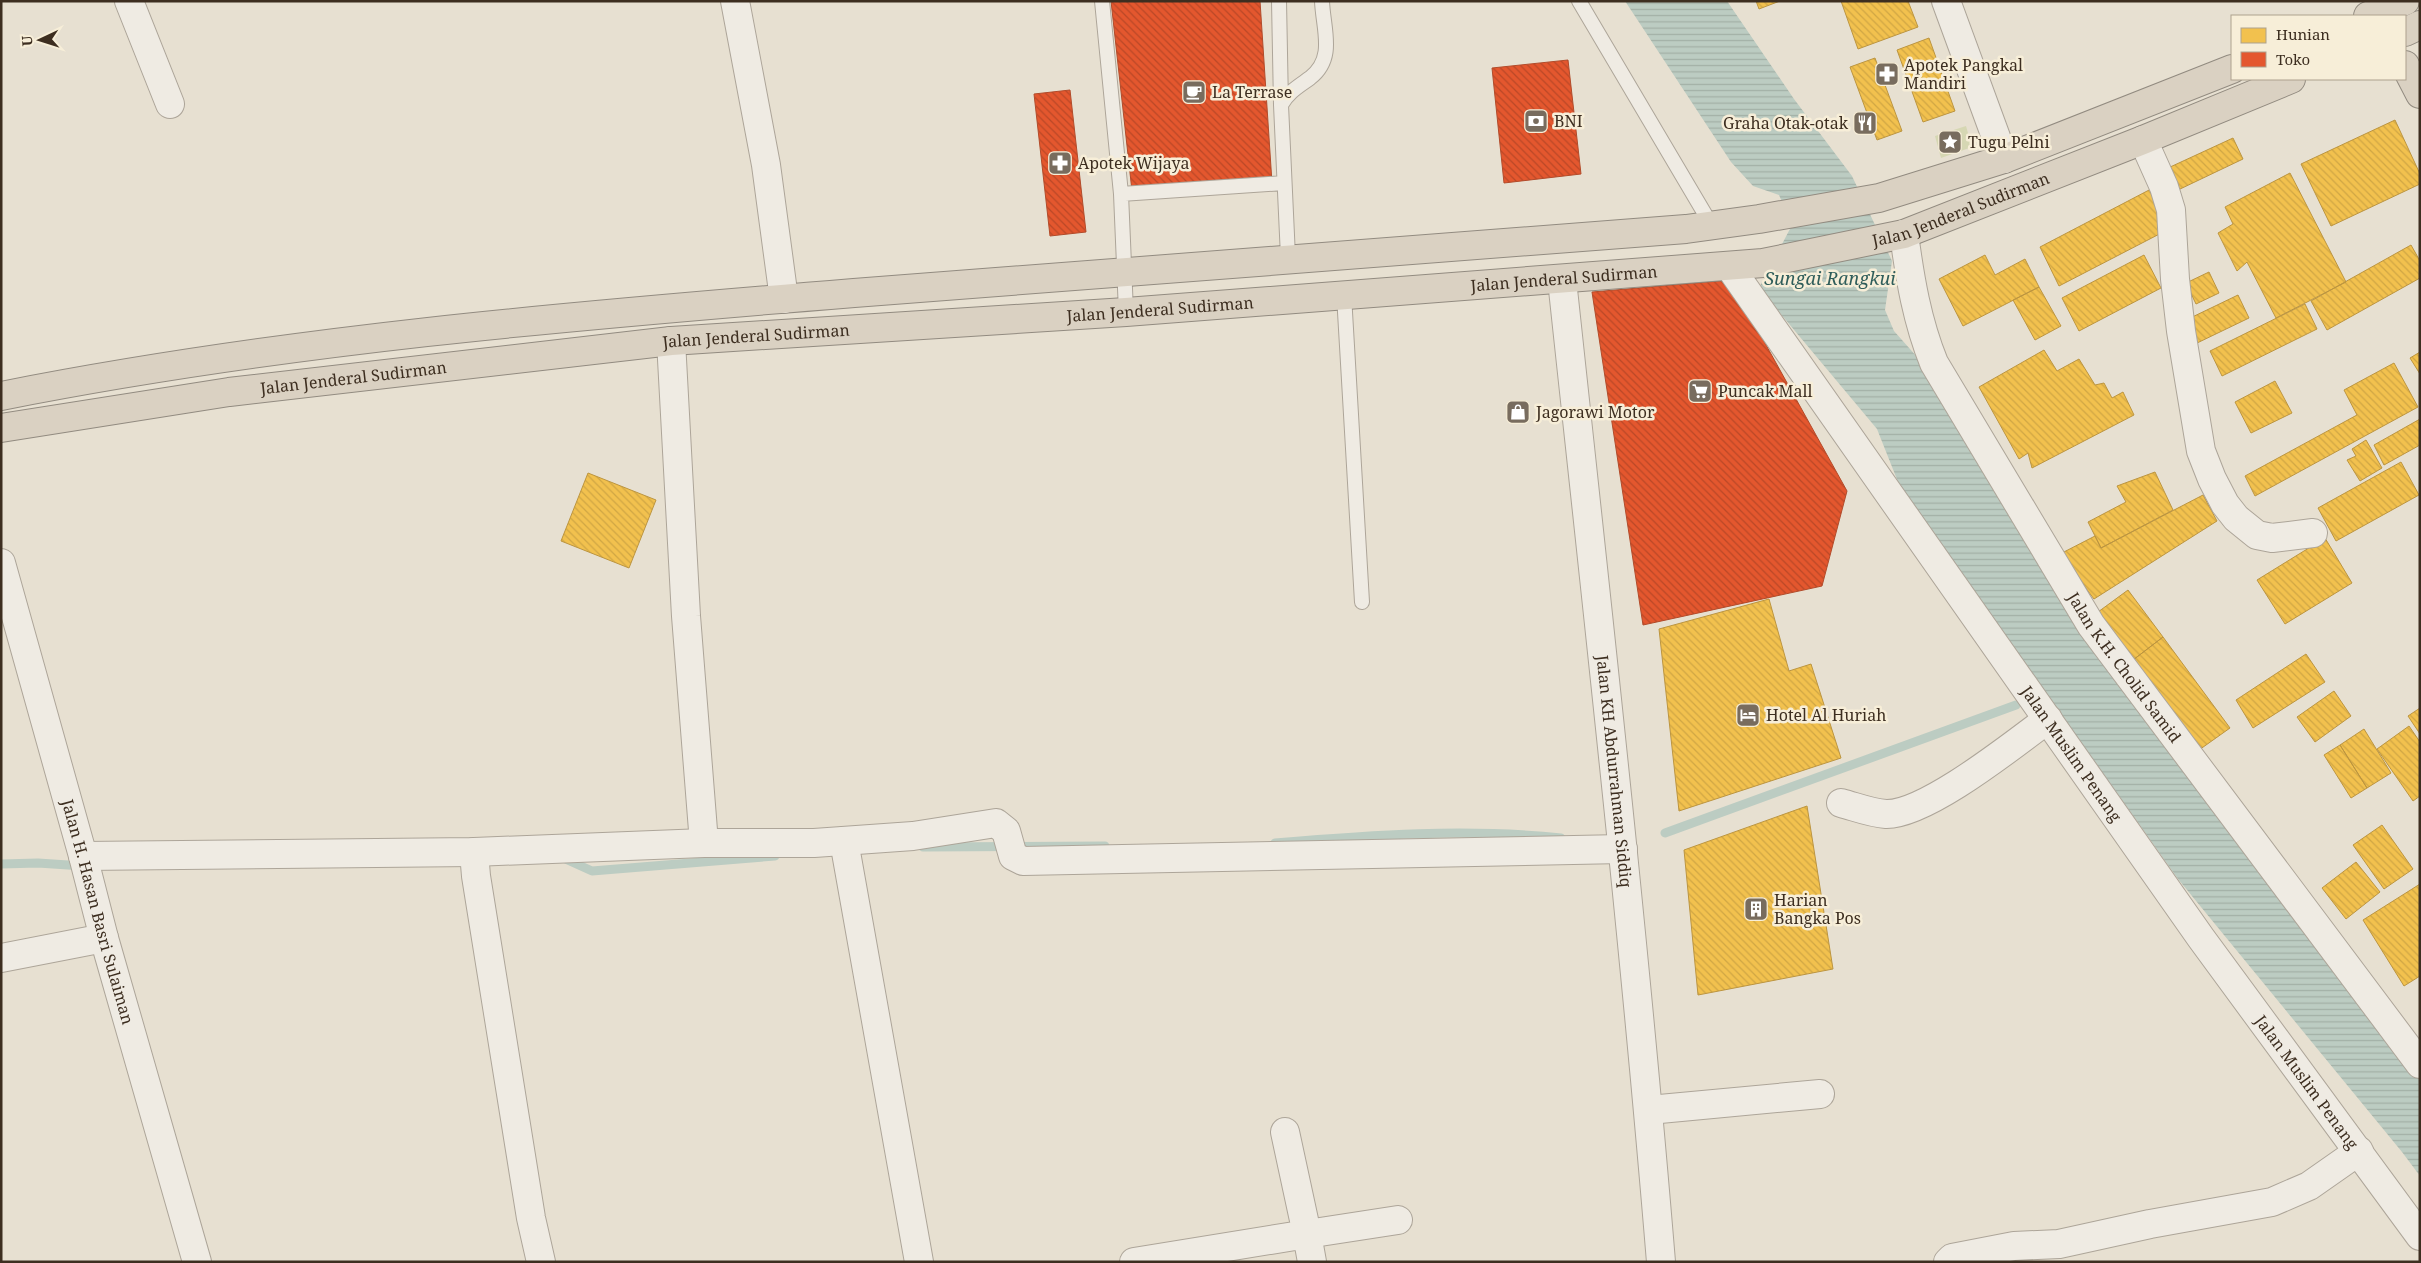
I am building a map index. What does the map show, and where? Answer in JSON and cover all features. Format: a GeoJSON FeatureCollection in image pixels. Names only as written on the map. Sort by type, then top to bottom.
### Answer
{"type":"FeatureCollection","features":[{"type":"Feature","properties":{"kind":"highway"},"geometry":{"type":"LineString","coordinates":[[2374,10],[2405,1]]}},
{"type":"Feature","properties":{"kind":"highway"},"geometry":{"type":"LineString","coordinates":[[2406,32],[2420,25]]}},
{"type":"Feature","properties":{"kind":"highway"},"geometry":{"type":"LineString","coordinates":[[2406,66],[2420,94]]}},
{"type":"Feature","properties":{"kind":"highway","name":"Jalan Jenderal Sudirman"},"geometry":{"type":"LineString","coordinates":[[1,396],[178,364],[344,342],[527,322],[1124,270],[1712,226],[1879,198],[2004,159],[2231,69]]}},
{"type":"Feature","properties":{"kind":"highway","name":"Jalan Jenderal Sudirman"},"geometry":{"type":"LineString","coordinates":[[1,428],[229,392],[671,341],[1126,312],[1562,280],[1763,262],[1898,235],[2143,140],[2289,80]]}},
{"type":"Feature","properties":{"kind":"street"},"geometry":{"type":"LineString","coordinates":[[129,1],[170,104]]}},
{"type":"Feature","properties":{"kind":"street"},"geometry":{"type":"LineString","coordinates":[[734,1],[766,165],[784,299]]}},
{"type":"Feature","properties":{"kind":"street"},"geometry":{"type":"LineString","coordinates":[[1946,1],[2004,159]]}},
{"type":"Feature","properties":{"kind":"street"},"geometry":{"type":"LineString","coordinates":[[2143,140],[2164,187],[2171,210],[2175,279],[2181,331],[2201,451],[2212,479],[2225,504],[2236,518],[2257,534],[2272,538],[2313,533]]}},
{"type":"Feature","properties":{"kind":"street","name":"Jalan K.H. Cholid Samid"},"geometry":{"type":"LineString","coordinates":[[1898,235],[1922,334],[1934,363],[2091,625],[2420,1064]]}},
{"type":"Feature","properties":{"kind":"street","name":"Jalan Muslim Penang"},"geometry":{"type":"LineString","coordinates":[[1729,266],[2201,938],[2420,1236]]}},
{"type":"Feature","properties":{"kind":"street","name":"Jalan KH Abdurrahman Siddiq"},"geometry":{"type":"LineString","coordinates":[[1562,280],[1622,849],[1661,1262]]}},
{"type":"Feature","properties":{"kind":"street"},"geometry":{"type":"LineString","coordinates":[[671,341],[686,616],[704,843]]}},
{"type":"Feature","properties":{"kind":"street","name":"Jalan H. Hasan Basri Sulaiman"},"geometry":{"type":"LineString","coordinates":[[1,563],[104,938],[197,1262]]}},
{"type":"Feature","properties":{"kind":"street"},"geometry":{"type":"LineString","coordinates":[[1841,803],[1887,814],[1911,809],[1929,801],[2006,750],[2048,718]]}},
{"type":"Feature","properties":{"kind":"street"},"geometry":{"type":"LineString","coordinates":[[85,865],[475,862],[704,843],[845,852],[987,823],[1000,824],[1018,860],[1033,861],[1105,858],[1114,860],[1622,849]]}},
{"type":"Feature","properties":{"kind":"street"},"geometry":{"type":"LineString","coordinates":[[845,852],[919,1262]]}},
{"type":"Feature","properties":{"kind":"street"},"geometry":{"type":"LineString","coordinates":[[475,862],[531,1218],[541,1262]]}},
{"type":"Feature","properties":{"kind":"street"},"geometry":{"type":"LineString","coordinates":[[1,958],[104,938]]}},
{"type":"Feature","properties":{"kind":"street"},"geometry":{"type":"LineString","coordinates":[[1648,1110],[1820,1094]]}},
{"type":"Feature","properties":{"kind":"street"},"geometry":{"type":"LineString","coordinates":[[1284,1132],[1312,1262]]}},
{"type":"Feature","properties":{"kind":"street"},"geometry":{"type":"LineString","coordinates":[[1948,1262],[1952,1258],[2014,1246],[2059,1244],[2150,1224],[2272,1202],[2309,1186],[2359,1152]]}},
{"type":"Feature","properties":{"kind":"street"},"geometry":{"type":"LineString","coordinates":[[1134,1262],[1398,1220]]}},
{"type":"Feature","properties":{"kind":"lane"},"geometry":{"type":"LineString","coordinates":[[1102,1],[1121,194],[1126,312]]}},
{"type":"Feature","properties":{"kind":"lane"},"geometry":{"type":"LineString","coordinates":[[1279,1],[1281,105],[1288,257]]}},
{"type":"Feature","properties":{"kind":"lane"},"geometry":{"type":"LineString","coordinates":[[1281,105],[1288,94],[1312,76],[1324,60],[1327,51],[1322,1]]}},
{"type":"Feature","properties":{"kind":"lane"},"geometry":{"type":"LineString","coordinates":[[1579,1],[1712,226]]}},
{"type":"Feature","properties":{"kind":"lane"},"geometry":{"type":"LineString","coordinates":[[1121,194],[1284,183]]}},
{"type":"Feature","properties":{"kind":"lane"},"geometry":{"type":"LineString","coordinates":[[1344,295],[1362,602]]}},
{"type":"Feature","properties":{"kind":"green space"},"geometry":{"type":"Polygon","coordinates":[[[1966,126],[1972,147],[1941,158],[1935,136],[1966,126]]]}},
{"type":"Feature","properties":{"kind":"water","name":"Sungai Rangkui"},"geometry":{"type":"Polygon","coordinates":[[[1625,1],[1727,1],[1794,99],[1852,176],[1892,261],[1885,310],[1894,331],[1918,358],[2268,872],[2420,1078],[2420,1176],[2178,879],[1900,487],[1877,429],[1759,288],[1792,225],[1779,195],[1753,186],[1731,162],[1625,1]]]}},
{"type":"Feature","properties":{"kind":"building: Hunian"},"geometry":{"type":"Polygon","coordinates":[[[1756,1],[1780,1],[1759,9],[1756,1]]]}},
{"type":"Feature","properties":{"kind":"building: Hunian"},"geometry":{"type":"Polygon","coordinates":[[[1841,1],[1908,1],[1918,27],[1858,49],[1841,1]]]}},
{"type":"Feature","properties":{"kind":"building: Hunian"},"geometry":{"type":"Polygon","coordinates":[[[1929,38],[1955,111],[1923,122],[1897,50],[1929,38]]]}},
{"type":"Feature","properties":{"kind":"building: Hunian"},"geometry":{"type":"Polygon","coordinates":[[[1875,58],[1902,131],[1877,140],[1850,67],[1875,58]]]}},
{"type":"Feature","properties":{"kind":"building: Hunian"},"geometry":{"type":"Polygon","coordinates":[[[2395,120],[2420,174],[2420,184],[2331,226],[2301,164],[2395,120]]]}},
{"type":"Feature","properties":{"kind":"building: Hunian"},"geometry":{"type":"Polygon","coordinates":[[[2233,138],[2243,159],[2178,190],[2168,168],[2233,138]]]}},
{"type":"Feature","properties":{"kind":"building: Hunian"},"geometry":{"type":"Polygon","coordinates":[[[2290,173],[2346,282],[2276,318],[2247,262],[2237,271],[2218,233],[2233,224],[2225,207],[2290,173]]]}},
{"type":"Feature","properties":{"kind":"building: Hunian"},"geometry":{"type":"Polygon","coordinates":[[[2151,189],[2171,228],[2059,286],[2040,247],[2151,189]]]}},
{"type":"Feature","properties":{"kind":"building: Hunian"},"geometry":{"type":"Polygon","coordinates":[[[2411,245],[2420,261],[2420,278],[2327,330],[2311,301],[2411,245]]]}},
{"type":"Feature","properties":{"kind":"building: Hunian"},"geometry":{"type":"Polygon","coordinates":[[[1985,255],[1995,275],[2025,259],[2039,287],[1963,326],[1939,279],[1985,255]]]}},
{"type":"Feature","properties":{"kind":"building: Hunian"},"geometry":{"type":"Polygon","coordinates":[[[2144,255],[2161,288],[2079,331],[2062,298],[2144,255]]]}},
{"type":"Feature","properties":{"kind":"building: Hunian"},"geometry":{"type":"Polygon","coordinates":[[[2209,272],[2219,293],[2196,304],[2186,283],[2209,272]]]}},
{"type":"Feature","properties":{"kind":"building: Hunian"},"geometry":{"type":"Polygon","coordinates":[[[2039,287],[2061,326],[2035,340],[2013,300],[2039,287]]]}},
{"type":"Feature","properties":{"kind":"building: Hunian"},"geometry":{"type":"Polygon","coordinates":[[[2238,295],[2249,318],[2195,344],[2184,321],[2238,295]]]}},
{"type":"Feature","properties":{"kind":"building: Hunian"},"geometry":{"type":"Polygon","coordinates":[[[2305,304],[2317,329],[2222,376],[2210,351],[2305,304]]]}},
{"type":"Feature","properties":{"kind":"building: Hunian"},"geometry":{"type":"Polygon","coordinates":[[[2044,350],[2057,371],[2079,359],[2095,385],[2104,383],[2112,398],[2123,392],[2134,415],[2032,468],[2028,453],[2019,459],[1979,387],[2044,350]]]}},
{"type":"Feature","properties":{"kind":"building: Hunian"},"geometry":{"type":"Polygon","coordinates":[[[2420,352],[2420,374],[2410,358],[2420,352]]]}},
{"type":"Feature","properties":{"kind":"building: Hunian"},"geometry":{"type":"Polygon","coordinates":[[[2394,363],[2418,407],[2255,496],[2245,476],[2357,415],[2344,390],[2394,363]]]}},
{"type":"Feature","properties":{"kind":"building: Hunian"},"geometry":{"type":"Polygon","coordinates":[[[2275,381],[2292,413],[2251,433],[2235,402],[2275,381]]]}},
{"type":"Feature","properties":{"kind":"building: Hunian"},"geometry":{"type":"Polygon","coordinates":[[[2420,419],[2420,445],[2384,465],[2374,445],[2420,419]]]}},
{"type":"Feature","properties":{"kind":"building: Hunian"},"geometry":{"type":"Polygon","coordinates":[[[2366,440],[2382,468],[2360,481],[2347,460],[2356,456],[2352,449],[2366,440]]]}},
{"type":"Feature","properties":{"kind":"building: Hunian"},"geometry":{"type":"Polygon","coordinates":[[[2401,462],[2419,495],[2336,541],[2318,508],[2401,462]]]}},
{"type":"Feature","properties":{"kind":"building: Hunian"},"geometry":{"type":"Polygon","coordinates":[[[2155,472],[2173,510],[2101,548],[2088,522],[2126,502],[2117,486],[2155,472]]]}},
{"type":"Feature","properties":{"kind":"building: Hunian"},"geometry":{"type":"Polygon","coordinates":[[[588,473],[656,500],[629,568],[561,541],[588,473]]]}},
{"type":"Feature","properties":{"kind":"building: Hunian"},"geometry":{"type":"Polygon","coordinates":[[[2203,495],[2217,521],[2094,599],[2060,554],[2095,536],[2101,548],[2203,495]]]}},
{"type":"Feature","properties":{"kind":"building: Hunian"},"geometry":{"type":"Polygon","coordinates":[[[2325,538],[2352,583],[2285,624],[2257,580],[2325,538]]]}},
{"type":"Feature","properties":{"kind":"building: Hunian"},"geometry":{"type":"Polygon","coordinates":[[[2128,590],[2163,637],[2133,660],[2098,612],[2128,590]]]}},
{"type":"Feature","properties":{"kind":"building: Hunian","name":"Hotel Al Huriah"},"geometry":{"type":"Polygon","coordinates":[[[1769,599],[1789,671],[1811,664],[1841,758],[1679,811],[1659,629],[1769,599]]]}},
{"type":"Feature","properties":{"kind":"building: Hunian"},"geometry":{"type":"Polygon","coordinates":[[[2163,637],[2230,728],[2199,750],[2133,660],[2163,637]]]}},
{"type":"Feature","properties":{"kind":"building: Hunian"},"geometry":{"type":"Polygon","coordinates":[[[2306,654],[2325,682],[2253,728],[2236,700],[2306,654]]]}},
{"type":"Feature","properties":{"kind":"building: Hunian"},"geometry":{"type":"Polygon","coordinates":[[[2334,691],[2351,716],[2315,742],[2297,717],[2334,691]]]}},
{"type":"Feature","properties":{"kind":"building: Hunian"},"geometry":{"type":"Polygon","coordinates":[[[2420,708],[2420,734],[2408,716],[2420,708]]]}},
{"type":"Feature","properties":{"kind":"building: Hunian"},"geometry":{"type":"Polygon","coordinates":[[[2409,726],[2420,742],[2420,796],[2413,801],[2377,749],[2409,726]]]}},
{"type":"Feature","properties":{"kind":"building: Hunian"},"geometry":{"type":"Polygon","coordinates":[[[2364,729],[2391,773],[2367,788],[2340,745],[2364,729]]]}},
{"type":"Feature","properties":{"kind":"building: Hunian"},"geometry":{"type":"Polygon","coordinates":[[[2340,745],[2367,788],[2351,798],[2324,755],[2340,745]]]}},
{"type":"Feature","properties":{"kind":"building: Hunian","name":"Harian Bangka Pos"},"geometry":{"type":"Polygon","coordinates":[[[1807,806],[1833,969],[1698,995],[1684,850],[1807,806]]]}},
{"type":"Feature","properties":{"kind":"building: Hunian"},"geometry":{"type":"Polygon","coordinates":[[[2382,825],[2413,869],[2384,889],[2353,845],[2382,825]]]}},
{"type":"Feature","properties":{"kind":"building: Hunian"},"geometry":{"type":"Polygon","coordinates":[[[2356,862],[2380,892],[2346,919],[2322,888],[2356,862]]]}},
{"type":"Feature","properties":{"kind":"building: Hunian"},"geometry":{"type":"Polygon","coordinates":[[[2420,884],[2420,976],[2404,986],[2363,920],[2420,884]]]}},
{"type":"Feature","properties":{"kind":"building: Toko","name":"La Terrase"},"geometry":{"type":"Polygon","coordinates":[[[1111,1],[1260,1],[1272,183],[1132,191],[1111,1]]]}},
{"type":"Feature","properties":{"kind":"building: Toko","name":"BNI"},"geometry":{"type":"Polygon","coordinates":[[[1568,60],[1581,174],[1504,183],[1492,68],[1568,60]]]}},
{"type":"Feature","properties":{"kind":"building: Toko","name":"Apotek Wijaya"},"geometry":{"type":"Polygon","coordinates":[[[1070,90],[1086,232],[1050,236],[1034,94],[1070,90]]]}},
{"type":"Feature","properties":{"kind":"building: Toko","name":"Puncak Mall"},"geometry":{"type":"Polygon","coordinates":[[[1730,280],[1847,491],[1822,586],[1643,625],[1592,292],[1730,280]]]}},
{"type":"Feature","properties":{"kind":"waterway"},"geometry":{"type":"LineString","coordinates":[[1665,833],[2016,705]]}},
{"type":"Feature","properties":{"kind":"waterway"},"geometry":{"type":"LineString","coordinates":[[1275,843],[1346,837],[1454,833],[1490,833],[1561,838]]}},
{"type":"Feature","properties":{"kind":"waterway"},"geometry":{"type":"LineString","coordinates":[[923,847],[1105,846]]}},
{"type":"Feature","properties":{"kind":"waterway"},"geometry":{"type":"LineString","coordinates":[[561,857],[592,871],[775,856]]}},
{"type":"Feature","properties":{"kind":"waterway"},"geometry":{"type":"LineString","coordinates":[[1,864],[38,863],[83,866]]}},
{"type":"Feature","properties":{"kind":"place","name":"Apotek Pangkal Mandiri"},"geometry":{"type":"Point","coordinates":[1887,74]}},
{"type":"Feature","properties":{"kind":"place","name":"La Terrase"},"geometry":{"type":"Point","coordinates":[1194,92]}},
{"type":"Feature","properties":{"kind":"place","name":"BNI"},"geometry":{"type":"Point","coordinates":[1536,121]}},
{"type":"Feature","properties":{"kind":"place","name":"Graha Otak-otak"},"geometry":{"type":"Point","coordinates":[1865,123]}},
{"type":"Feature","properties":{"kind":"place","name":"Tugu Pelni"},"geometry":{"type":"Point","coordinates":[1950,142]}},
{"type":"Feature","properties":{"kind":"place","name":"Apotek Wijaya"},"geometry":{"type":"Point","coordinates":[1060,163]}},
{"type":"Feature","properties":{"kind":"place","name":"Puncak Mall"},"geometry":{"type":"Point","coordinates":[1700,391]}},
{"type":"Feature","properties":{"kind":"place","name":"Jagorawi Motor"},"geometry":{"type":"Point","coordinates":[1518,412]}},
{"type":"Feature","properties":{"kind":"place","name":"Hotel Al Huriah"},"geometry":{"type":"Point","coordinates":[1748,715]}},
{"type":"Feature","properties":{"kind":"place","name":"Harian Bangka Pos"},"geometry":{"type":"Point","coordinates":[1756,909]}}]}
